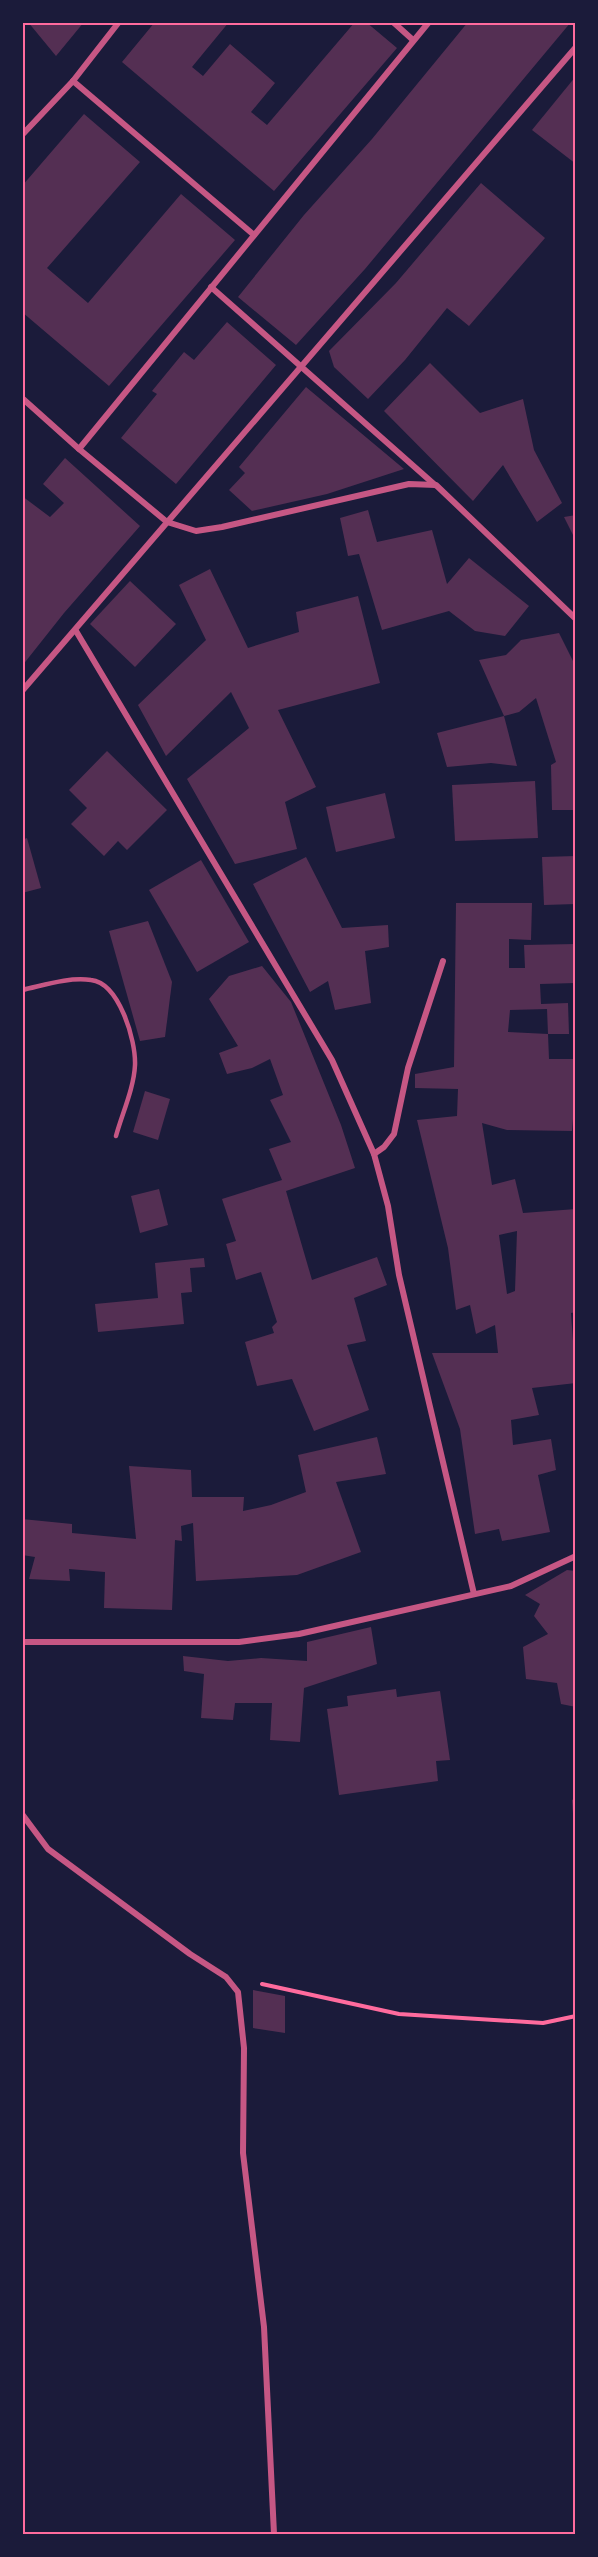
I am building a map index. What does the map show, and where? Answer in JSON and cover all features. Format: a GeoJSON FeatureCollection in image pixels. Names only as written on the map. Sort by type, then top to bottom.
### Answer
{"type":"FeatureCollection","features":[{"type":"Feature","properties":{"kind":"street"},"geometry":{"type":"LineString","coordinates":[[22,135],[73,81],[119,22]]}},
{"type":"Feature","properties":{"kind":"street"},"geometry":{"type":"LineString","coordinates":[[393,22],[413,40]]}},
{"type":"Feature","properties":{"kind":"street"},"geometry":{"type":"LineString","coordinates":[[79,449],[429,22]]}},
{"type":"Feature","properties":{"kind":"street"},"geometry":{"type":"LineString","coordinates":[[22,691],[76,631],[576,47]]}},
{"type":"Feature","properties":{"kind":"street"},"geometry":{"type":"LineString","coordinates":[[73,81],[254,235]]}},
{"type":"Feature","properties":{"kind":"street"},"geometry":{"type":"LineString","coordinates":[[211,287],[436,485],[576,619]]}},
{"type":"Feature","properties":{"kind":"street"},"geometry":{"type":"LineString","coordinates":[[22,398],[167,522],[196,531],[222,527],[369,491],[409,484],[436,485]]}},
{"type":"Feature","properties":{"kind":"street"},"geometry":{"type":"LineString","coordinates":[[76,631],[326,1050],[374,1154],[388,1206],[399,1275],[474,1594]]}},
{"type":"Feature","properties":{"kind":"street"},"geometry":{"type":"LineString","coordinates":[[374,1154],[384,1147],[394,1134],[408,1068],[443,961]]}},
{"type":"Feature","properties":{"kind":"street"},"geometry":{"type":"LineString","coordinates":[[22,1642],[238,1642],[299,1634],[511,1586],[576,1556]]}},
{"type":"Feature","properties":{"kind":"street"},"geometry":{"type":"LineString","coordinates":[[22,1814],[48,1850],[190,1954],[226,1977],[238,1992],[244,2048],[243,2153],[264,2327],[274,2535]]}},
{"type":"Feature","properties":{"kind":"lane"},"geometry":{"type":"LineString","coordinates":[[22,990],[67,980],[93,980],[105,985],[120,1004],[131,1038],[135,1065],[116,1137]]}},
{"type":"Feature","properties":{"kind":"path"},"geometry":{"type":"LineString","coordinates":[[226,1977],[399,2014],[543,2023],[576,2016]]}},
{"type":"Feature","properties":{"kind":"building"},"geometry":{"type":"Polygon","coordinates":[[[28,22],[84,22],[56,56],[28,22]]]}},
{"type":"Feature","properties":{"kind":"building"},"geometry":{"type":"Polygon","coordinates":[[[155,22],[229,22],[192,67],[203,76],[230,44],[275,83],[251,112],[267,125],[355,22],[366,22],[397,48],[274,191],[122,62],[155,22]]]}},
{"type":"Feature","properties":{"kind":"building"},"geometry":{"type":"Polygon","coordinates":[[[468,22],[571,22],[365,269],[296,345],[238,297],[304,215],[372,139],[468,22]]]}},
{"type":"Feature","properties":{"kind":"building"},"geometry":{"type":"Polygon","coordinates":[[[576,76],[576,164],[532,130],[576,76]]]}},
{"type":"Feature","properties":{"kind":"building"},"geometry":{"type":"Polygon","coordinates":[[[84,114],[140,162],[47,268],[88,303],[181,194],[235,240],[109,386],[22,312],[22,186],[84,114]]]}},
{"type":"Feature","properties":{"kind":"building"},"geometry":{"type":"Polygon","coordinates":[[[481,183],[545,238],[469,326],[447,308],[405,360],[368,399],[334,367],[329,351],[396,283],[481,183]]]}},
{"type":"Feature","properties":{"kind":"building"},"geometry":{"type":"Polygon","coordinates":[[[227,322],[276,365],[176,484],[121,438],[157,394],[152,391],[184,352],[194,360],[227,322]]]}},
{"type":"Feature","properties":{"kind":"building"},"geometry":{"type":"Polygon","coordinates":[[[430,363],[480,413],[523,399],[534,450],[562,503],[537,522],[503,465],[473,501],[384,411],[430,363]]]}},
{"type":"Feature","properties":{"kind":"building"},"geometry":{"type":"Polygon","coordinates":[[[306,387],[404,469],[327,494],[252,511],[229,490],[245,473],[239,467],[306,387]]]}},
{"type":"Feature","properties":{"kind":"building"},"geometry":{"type":"Polygon","coordinates":[[[65,458],[140,526],[64,613],[22,666],[22,496],[50,517],[64,503],[43,484],[65,458]]]}},
{"type":"Feature","properties":{"kind":"building"},"geometry":{"type":"Polygon","coordinates":[[[368,510],[377,542],[432,530],[447,584],[469,558],[529,606],[505,636],[475,631],[449,611],[382,630],[359,554],[348,556],[340,518],[368,510]]]}},
{"type":"Feature","properties":{"kind":"building"},"geometry":{"type":"Polygon","coordinates":[[[576,515],[576,541],[564,517],[576,515]]]}},
{"type":"Feature","properties":{"kind":"building"},"geometry":{"type":"Polygon","coordinates":[[[210,569],[248,648],[299,632],[296,612],[358,596],[380,683],[278,710],[316,787],[285,802],[297,849],[235,864],[187,779],[249,728],[231,692],[166,756],[138,705],[206,640],[179,585],[210,569]]]}},
{"type":"Feature","properties":{"kind":"building"},"geometry":{"type":"Polygon","coordinates":[[[130,581],[176,624],[135,667],[90,624],[130,581]]]}},
{"type":"Feature","properties":{"kind":"building"},"geometry":{"type":"Polygon","coordinates":[[[559,633],[576,667],[576,810],[552,810],[551,765],[556,762],[536,698],[519,712],[504,716],[479,660],[506,655],[521,640],[559,633]]]}},
{"type":"Feature","properties":{"kind":"building"},"geometry":{"type":"Polygon","coordinates":[[[504,716],[517,766],[491,763],[447,767],[437,733],[504,716]]]}},
{"type":"Feature","properties":{"kind":"building"},"geometry":{"type":"Polygon","coordinates":[[[107,751],[167,810],[127,850],[118,841],[104,856],[71,824],[87,808],[69,790],[107,751]]]}},
{"type":"Feature","properties":{"kind":"building"},"geometry":{"type":"Polygon","coordinates":[[[535,781],[538,838],[455,841],[452,785],[535,781]]]}},
{"type":"Feature","properties":{"kind":"building"},"geometry":{"type":"Polygon","coordinates":[[[385,793],[395,838],[336,852],[326,807],[385,793]]]}},
{"type":"Feature","properties":{"kind":"building"},"geometry":{"type":"Polygon","coordinates":[[[27,838],[41,888],[22,893],[22,840],[27,838]]]}},
{"type":"Feature","properties":{"kind":"building"},"geometry":{"type":"Polygon","coordinates":[[[576,856],[576,904],[544,905],[542,857],[576,856]]]}},
{"type":"Feature","properties":{"kind":"building"},"geometry":{"type":"Polygon","coordinates":[[[306,857],[342,928],[388,925],[389,947],[365,951],[371,1003],[335,1010],[328,981],[310,992],[253,884],[306,857]]]}},
{"type":"Feature","properties":{"kind":"building"},"geometry":{"type":"Polygon","coordinates":[[[201,860],[249,942],[197,972],[149,890],[201,860]]]}},
{"type":"Feature","properties":{"kind":"building"},"geometry":{"type":"Polygon","coordinates":[[[456,903],[532,903],[531,940],[509,939],[509,968],[525,968],[524,945],[576,944],[576,983],[540,984],[541,1004],[568,1003],[569,1034],[548,1034],[549,1059],[576,1059],[576,1119],[573,1119],[572,1131],[507,1130],[482,1123],[492,1185],[515,1179],[523,1213],[576,1209],[576,1312],[571,1313],[576,1383],[532,1388],[539,1415],[511,1420],[513,1445],[551,1439],[556,1470],[538,1475],[550,1532],[502,1541],[499,1529],[475,1534],[460,1429],[432,1353],[498,1353],[495,1325],[476,1334],[470,1305],[456,1310],[448,1248],[417,1120],[457,1116],[458,1089],[415,1088],[415,1074],[454,1067],[456,903]],[[547,1009],[510,1010],[508,1032],[548,1034],[547,1009]],[[517,1231],[499,1235],[507,1294],[515,1291],[517,1231]]]}},
{"type":"Feature","properties":{"kind":"building"},"geometry":{"type":"Polygon","coordinates":[[[148,921],[172,982],[165,1037],[140,1041],[109,931],[148,921]]]}},
{"type":"Feature","properties":{"kind":"building"},"geometry":{"type":"Polygon","coordinates":[[[262,966],[291,1002],[341,1125],[355,1168],[286,1191],[312,1280],[377,1257],[387,1285],[354,1298],[366,1341],[347,1345],[369,1410],[314,1431],[292,1379],[257,1386],[245,1342],[274,1333],[272,1327],[277,1322],[261,1272],[236,1280],[226,1244],[236,1241],[222,1199],[282,1180],[269,1149],[291,1142],[270,1100],[283,1095],[270,1059],[252,1068],[227,1074],[219,1053],[238,1046],[209,999],[229,976],[262,966]]]}},
{"type":"Feature","properties":{"kind":"building"},"geometry":{"type":"Polygon","coordinates":[[[145,1091],[170,1099],[158,1140],[133,1132],[145,1091]]]}},
{"type":"Feature","properties":{"kind":"building"},"geometry":{"type":"Polygon","coordinates":[[[159,1189],[168,1225],[140,1233],[131,1196],[159,1189]]]}},
{"type":"Feature","properties":{"kind":"building"},"geometry":{"type":"Polygon","coordinates":[[[204,1258],[205,1267],[190,1268],[192,1292],[181,1293],[184,1324],[98,1332],[95,1304],[158,1298],[155,1263],[204,1258]]]}},
{"type":"Feature","properties":{"kind":"building"},"geometry":{"type":"Polygon","coordinates":[[[377,1437],[386,1474],[336,1482],[361,1552],[297,1575],[196,1581],[193,1523],[181,1526],[182,1541],[175,1540],[172,1610],[104,1608],[105,1572],[69,1569],[70,1581],[29,1579],[35,1557],[22,1555],[22,1519],[72,1524],[72,1533],[136,1539],[129,1466],[191,1470],[192,1497],[244,1497],[243,1511],[271,1505],[306,1492],[298,1455],[377,1437]]]}},
{"type":"Feature","properties":{"kind":"building"},"geometry":{"type":"Polygon","coordinates":[[[567,1570],[576,1571],[576,1707],[561,1704],[557,1683],[526,1679],[523,1647],[548,1634],[534,1616],[540,1604],[525,1595],[567,1570]]]}},
{"type":"Feature","properties":{"kind":"building"},"geometry":{"type":"Polygon","coordinates":[[[371,1627],[377,1664],[304,1688],[300,1742],[270,1740],[272,1703],[235,1703],[233,1720],[201,1718],[204,1674],[184,1671],[183,1656],[228,1661],[261,1658],[307,1661],[307,1642],[371,1627]]]}},
{"type":"Feature","properties":{"kind":"building"},"geometry":{"type":"Polygon","coordinates":[[[396,1689],[397,1697],[440,1691],[450,1760],[436,1761],[438,1781],[339,1795],[327,1709],[348,1706],[347,1696],[396,1689]]]}},
{"type":"Feature","properties":{"kind":"building"},"geometry":{"type":"Polygon","coordinates":[[[576,1798],[576,1828],[574,1828],[572,1800],[576,1798]]]}},
{"type":"Feature","properties":{"kind":"building"},"geometry":{"type":"Polygon","coordinates":[[[253,1990],[285,1996],[285,2033],[253,2028],[253,1990]]]}}]}
